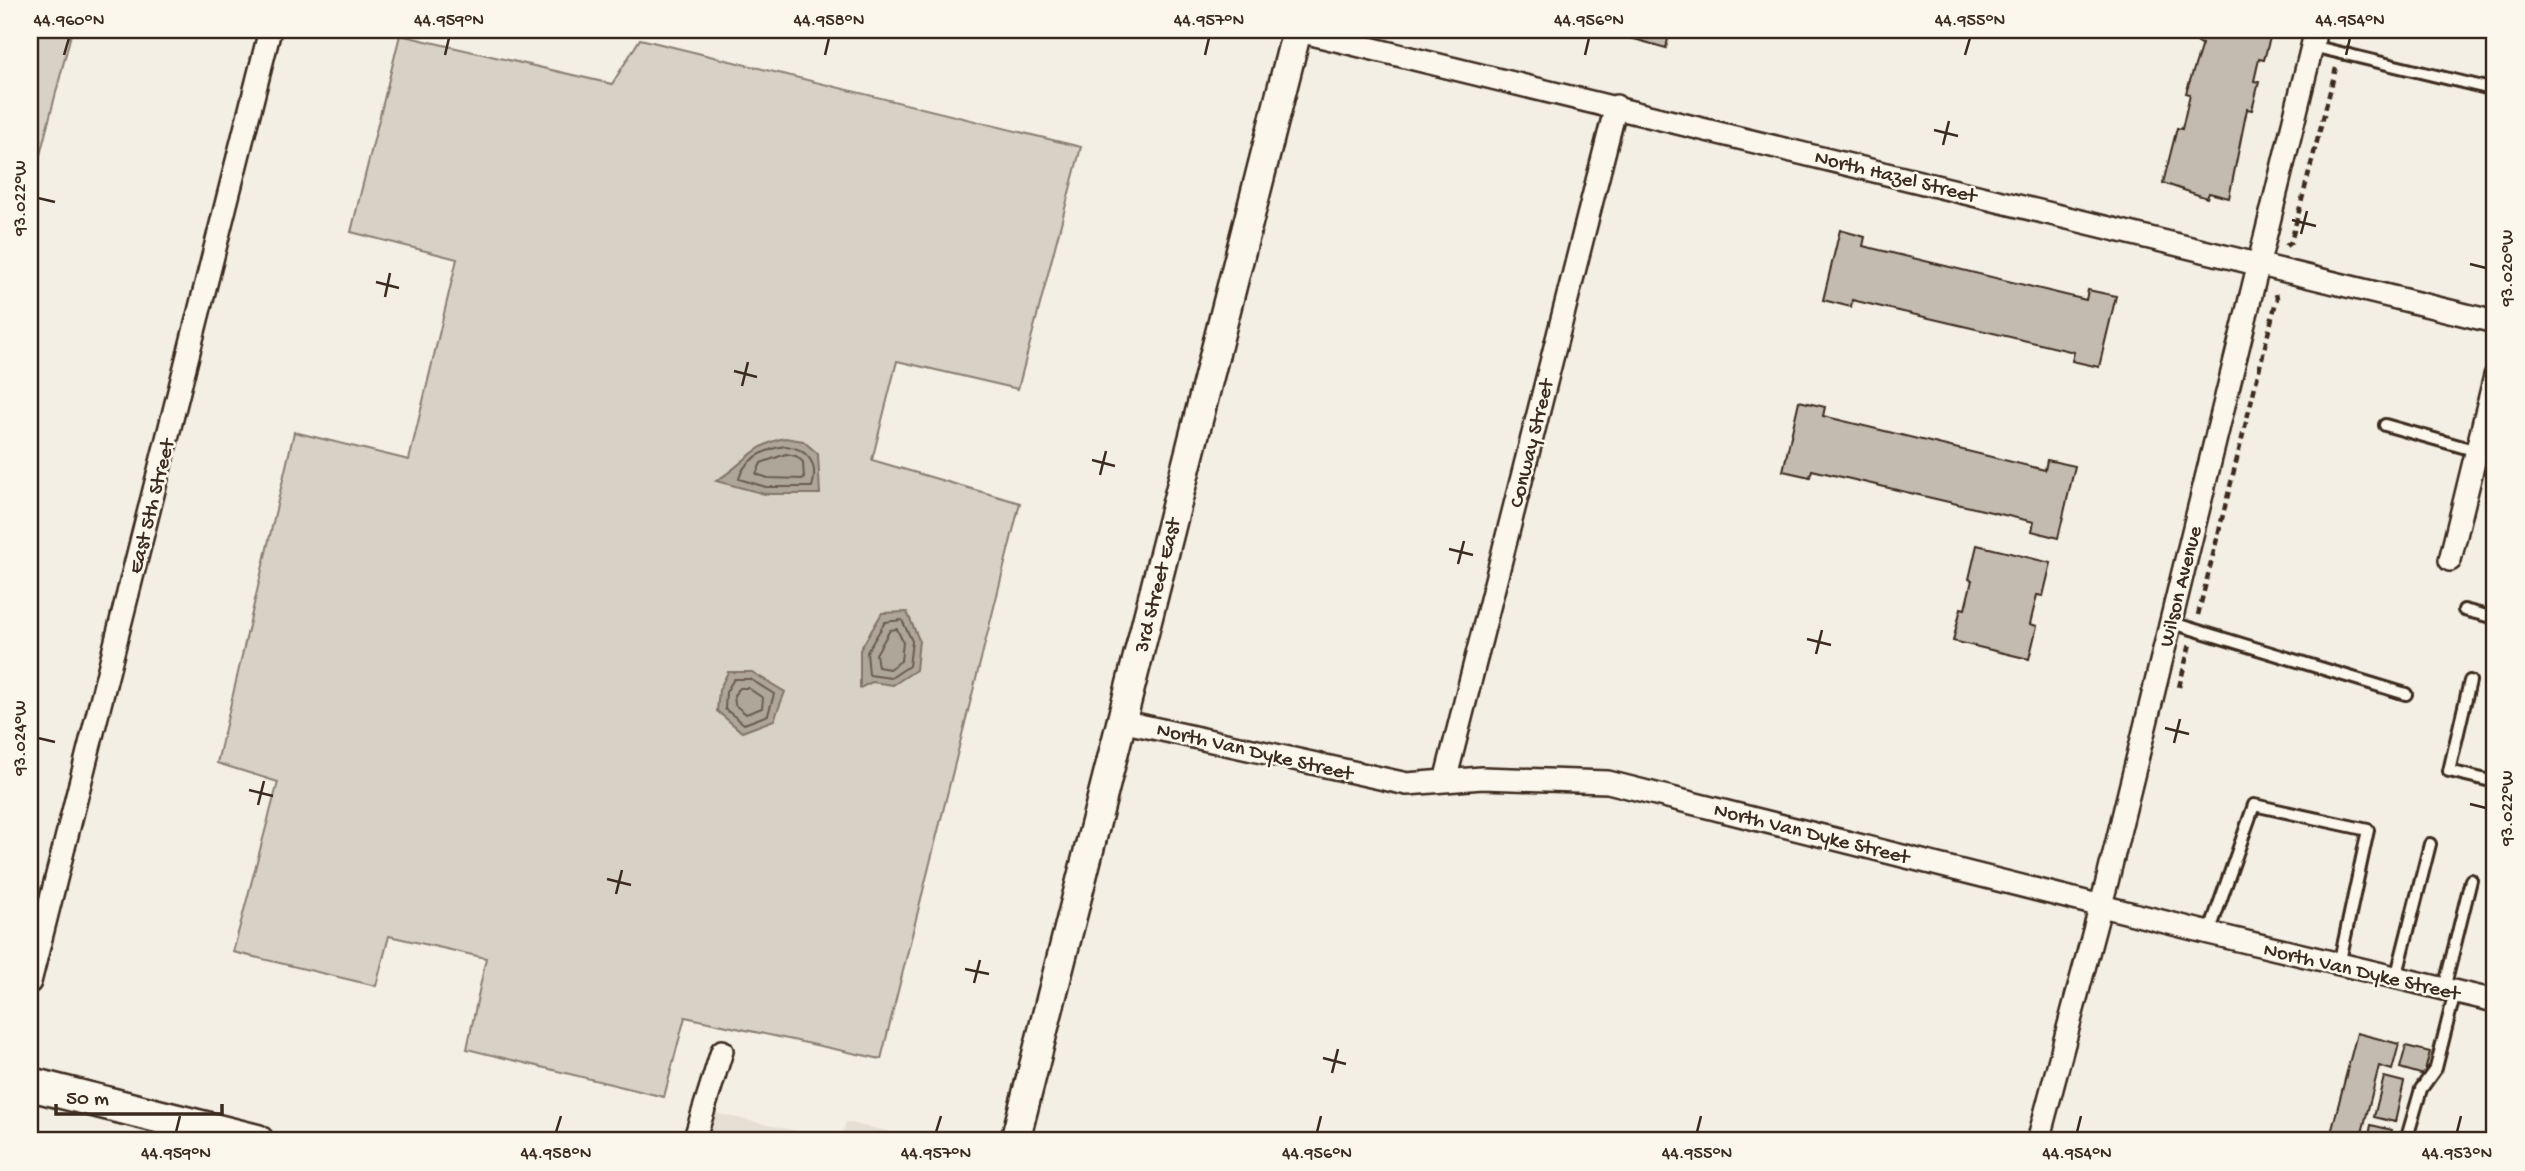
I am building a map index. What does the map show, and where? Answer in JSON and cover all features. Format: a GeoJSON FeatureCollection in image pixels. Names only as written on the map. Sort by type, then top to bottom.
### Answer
{"type":"FeatureCollection","features":[{"type":"Feature","properties":{"kind":"main road"},"geometry":{"type":"LineString","coordinates":[[30,1084],[163,1129],[257,1141]]}},
{"type":"Feature","properties":{"kind":"street","name":"East 5th Street"},"geometry":{"type":"LineString","coordinates":[[30,982],[270,30]]}},
{"type":"Feature","properties":{"kind":"street","name":"North Hazel Street"},"geometry":{"type":"LineString","coordinates":[[1297,30],[2495,322]]}},
{"type":"Feature","properties":{"kind":"street","name":"3rd Street East"},"geometry":{"type":"LineString","coordinates":[[1015,1141],[1297,30]]}},
{"type":"Feature","properties":{"kind":"street","name":"Wilson Avenue"},"geometry":{"type":"LineString","coordinates":[[2038,1141],[2314,38]]}},
{"type":"Feature","properties":{"kind":"street","name":"Conway Street"},"geometry":{"type":"LineString","coordinates":[[1445,781],[1616,106]]}},
{"type":"Feature","properties":{"kind":"street"},"geometry":{"type":"LineString","coordinates":[[2450,560],[2495,376]]}},
{"type":"Feature","properties":{"kind":"street","name":"North Van Dyke Street"},"geometry":{"type":"LineString","coordinates":[[1121,721],[1407,784],[1482,778],[1608,782],[2209,933],[2495,1001]]}},
{"type":"Feature","properties":{"kind":"street"},"geometry":{"type":"LineString","coordinates":[[694,1141],[722,1051]]}},
{"type":"Feature","properties":{"kind":"lane"},"geometry":{"type":"LineString","coordinates":[[2314,38],[2340,52],[2495,90]]}},
{"type":"Feature","properties":{"kind":"lane"},"geometry":{"type":"LineString","coordinates":[[2385,425],[2477,451]]}},
{"type":"Feature","properties":{"kind":"lane"},"geometry":{"type":"LineString","coordinates":[[2464,610],[2495,618]]}},
{"type":"Feature","properties":{"kind":"lane"},"geometry":{"type":"LineString","coordinates":[[2169,622],[2406,694]]}},
{"type":"Feature","properties":{"kind":"lane"},"geometry":{"type":"LineString","coordinates":[[2470,681],[2449,771],[2495,782]]}},
{"type":"Feature","properties":{"kind":"lane"},"geometry":{"type":"LineString","coordinates":[[2209,933],[2254,805],[2368,830],[2339,965]]}},
{"type":"Feature","properties":{"kind":"lane"},"geometry":{"type":"LineString","coordinates":[[2396,978],[2430,844]]}},
{"type":"Feature","properties":{"kind":"lane"},"geometry":{"type":"LineString","coordinates":[[2406,1141],[2421,1089],[2436,1068],[2471,880]]}},
{"type":"Feature","properties":{"kind":"path"},"geometry":{"type":"LineString","coordinates":[[2286,246],[2291,242],[2340,52]]}},
{"type":"Feature","properties":{"kind":"path"},"geometry":{"type":"LineString","coordinates":[[2177,696],[2276,294]]}},
{"type":"Feature","properties":{"kind":"shaded area"},"geometry":{"type":"Polygon","coordinates":[[[30,30],[72,30],[30,194],[30,30]]]}},
{"type":"Feature","properties":{"kind":"shaded area"},"geometry":{"type":"Polygon","coordinates":[[[400,35],[612,84],[640,39],[1081,147],[1018,389],[897,361],[872,460],[1020,503],[881,1059],[685,1017],[664,1097],[467,1049],[486,958],[389,936],[376,986],[233,952],[278,782],[217,763],[294,432],[409,460],[457,259],[351,232],[400,35]]]}},
{"type":"Feature","properties":{"kind":"shaded area"},"geometry":{"type":"Polygon","coordinates":[[[706,1111],[840,1141],[698,1141],[706,1111]]]}},
{"type":"Feature","properties":{"kind":"shaded area"},"geometry":{"type":"Polygon","coordinates":[[[846,1122],[930,1141],[840,1141],[846,1122]]]}},
{"type":"Feature","properties":{"kind":"water"},"geometry":{"type":"Polygon","coordinates":[[[785,438],[803,441],[818,454],[820,494],[765,494],[716,481],[756,450],[785,438]]]}},
{"type":"Feature","properties":{"kind":"water"},"geometry":{"type":"Polygon","coordinates":[[[907,612],[919,640],[916,670],[893,685],[872,682],[860,688],[860,650],[882,613],[907,612]]]}},
{"type":"Feature","properties":{"kind":"water"},"geometry":{"type":"Polygon","coordinates":[[[728,672],[752,672],[785,692],[774,720],[742,732],[717,711],[719,690],[728,672]]]}},
{"type":"Feature","properties":{"kind":"building"},"geometry":{"type":"Polygon","coordinates":[[[1602,30],[1670,30],[1666,48],[1602,30]]]}},
{"type":"Feature","properties":{"kind":"building"},"geometry":{"type":"Polygon","coordinates":[[[2201,30],[2272,30],[2264,60],[2259,59],[2254,81],[2259,82],[2252,110],[2247,109],[2229,198],[2209,193],[2207,198],[2163,183],[2177,128],[2182,129],[2190,94],[2186,93],[2202,44],[2198,43],[2201,30]]]}},
{"type":"Feature","properties":{"kind":"building"},"geometry":{"type":"Polygon","coordinates":[[[1840,230],[1865,237],[1863,246],[2086,300],[2088,290],[2116,296],[2099,367],[2072,361],[2074,352],[1852,300],[1851,307],[1823,300],[1840,230]]]}},
{"type":"Feature","properties":{"kind":"building"},"geometry":{"type":"Polygon","coordinates":[[[1799,401],[1825,407],[1823,416],[2045,470],[2047,460],[2075,466],[2058,538],[2032,531],[2034,522],[1812,470],[1810,477],[1783,471],[1799,401]]]}},
{"type":"Feature","properties":{"kind":"building"},"geometry":{"type":"Polygon","coordinates":[[[1977,545],[2051,563],[2043,596],[2037,595],[2030,624],[2037,626],[2029,659],[1953,641],[1961,608],[1965,609],[1977,545]]]}},
{"type":"Feature","properties":{"kind":"building"},"geometry":{"type":"Polygon","coordinates":[[[2357,1033],[2399,1044],[2392,1070],[2379,1066],[2360,1141],[2329,1141],[2357,1033]]]}},
{"type":"Feature","properties":{"kind":"building"},"geometry":{"type":"Polygon","coordinates":[[[2406,1046],[2430,1052],[2424,1075],[2400,1068],[2406,1046]]]}},
{"type":"Feature","properties":{"kind":"building"},"geometry":{"type":"Polygon","coordinates":[[[2384,1077],[2404,1082],[2395,1122],[2374,1117],[2384,1077]]]}},
{"type":"Feature","properties":{"kind":"building"},"geometry":{"type":"Polygon","coordinates":[[[2371,1125],[2392,1130],[2389,1141],[2368,1141],[2371,1125]]]}}]}
